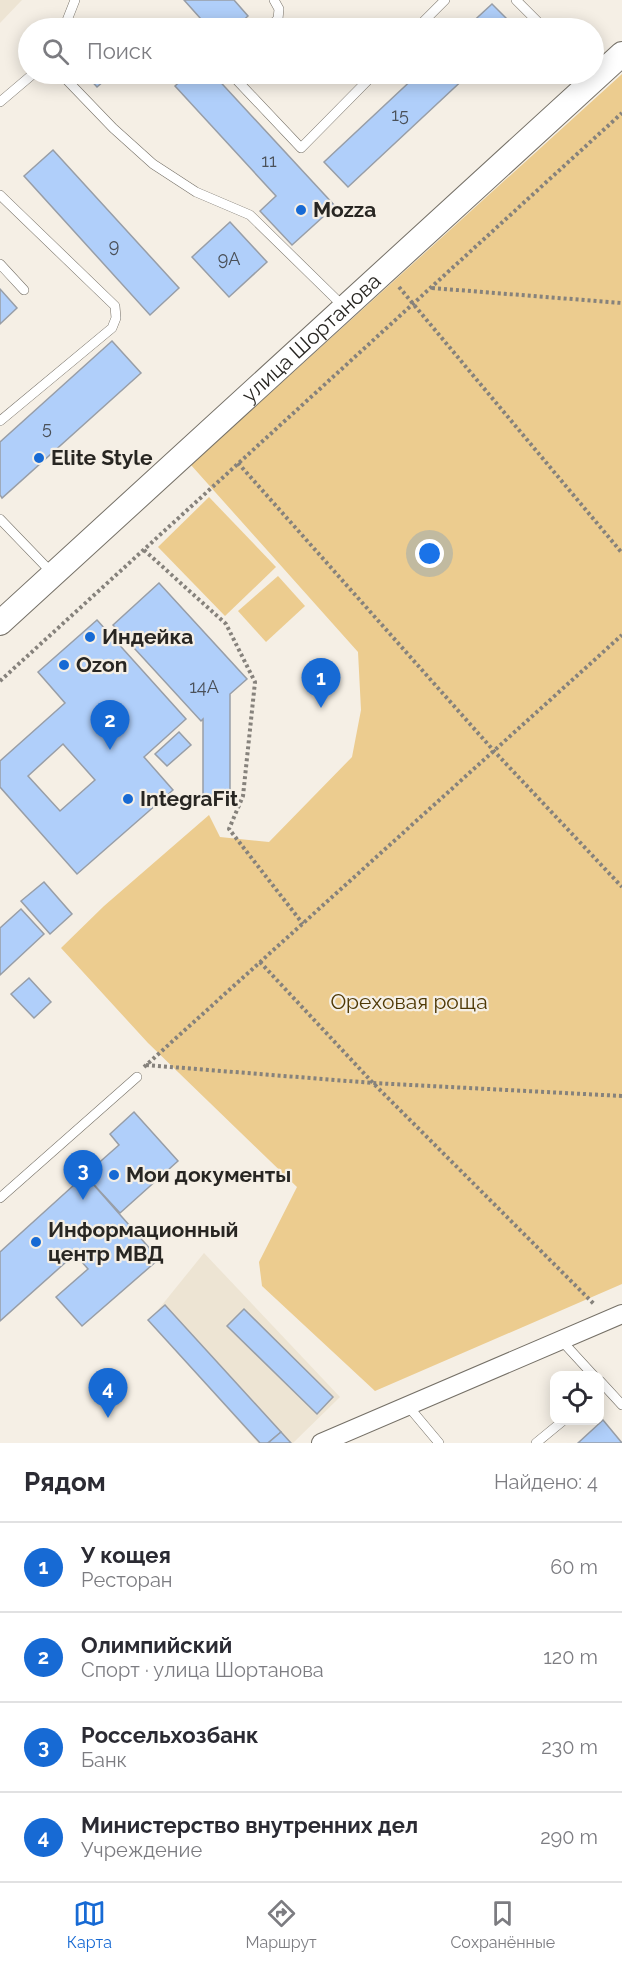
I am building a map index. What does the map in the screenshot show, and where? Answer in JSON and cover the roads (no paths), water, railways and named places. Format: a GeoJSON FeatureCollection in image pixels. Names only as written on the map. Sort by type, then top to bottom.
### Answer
{"type":"FeatureCollection","features":[{"type":"Feature","properties":{"kind":"street","name":"улица Шортанова"},"geometry":{"type":"LineString","coordinates":[[604,67],[622,54]]}},
{"type":"Feature","properties":{"kind":"street","name":"улица Шортанова"},"geometry":{"type":"LineString","coordinates":[[0,623],[345,308],[583,84]]}},
{"type":"Feature","properties":{"kind":"street"},"geometry":{"type":"LineString","coordinates":[[323,1442],[622,1314]]}},
{"type":"Feature","properties":{"kind":"lane"},"geometry":{"type":"LineString","coordinates":[[68,18],[75,0]]}},
{"type":"Feature","properties":{"kind":"lane"},"geometry":{"type":"LineString","coordinates":[[274,0],[279,9],[278,18]]}},
{"type":"Feature","properties":{"kind":"lane"},"geometry":{"type":"LineString","coordinates":[[427,18],[445,0]]}},
{"type":"Feature","properties":{"kind":"lane"},"geometry":{"type":"LineString","coordinates":[[516,0],[534,18]]}},
{"type":"Feature","properties":{"kind":"lane"},"geometry":{"type":"LineString","coordinates":[[0,102],[21,84]]}},
{"type":"Feature","properties":{"kind":"lane"},"geometry":{"type":"LineString","coordinates":[[71,84],[113,128],[153,164],[196,192],[250,215],[345,308]]}},
{"type":"Feature","properties":{"kind":"lane"},"geometry":{"type":"LineString","coordinates":[[240,84],[301,148],[364,84]]}},
{"type":"Feature","properties":{"kind":"lane"},"geometry":{"type":"LineString","coordinates":[[0,195],[115,306],[116,318],[112,328],[0,421]]}},
{"type":"Feature","properties":{"kind":"lane"},"geometry":{"type":"LineString","coordinates":[[0,264],[24,290]]}},
{"type":"Feature","properties":{"kind":"lane"},"geometry":{"type":"LineString","coordinates":[[0,519],[53,574]]}},
{"type":"Feature","properties":{"kind":"lane"},"geometry":{"type":"LineString","coordinates":[[0,1198],[137,1077]]}},
{"type":"Feature","properties":{"kind":"lane"},"geometry":{"type":"LineString","coordinates":[[561,1340],[589,1371]]}},
{"type":"Feature","properties":{"kind":"lane"},"geometry":{"type":"LineString","coordinates":[[604,1389],[622,1405]]}},
{"type":"Feature","properties":{"kind":"lane"},"geometry":{"type":"LineString","coordinates":[[408,1406],[439,1443]]}},
{"type":"Feature","properties":{"kind":"lane"},"geometry":{"type":"LineString","coordinates":[[536,1443],[558,1425]]}},
{"type":"Feature","properties":{"kind":"place","name":"Mozza"},"geometry":{"type":"Point","coordinates":[301,210]}},
{"type":"Feature","properties":{"kind":"place","name":"Elite Style"},"geometry":{"type":"Point","coordinates":[39,458]}},
{"type":"Feature","properties":{"kind":"place","name":"Индейка"},"geometry":{"type":"Point","coordinates":[90,637]}},
{"type":"Feature","properties":{"kind":"place","name":"Ozon"},"geometry":{"type":"Point","coordinates":[64,665]}},
{"type":"Feature","properties":{"kind":"place","name":"У кощея"},"geometry":{"type":"Point","coordinates":[321,708]}},
{"type":"Feature","properties":{"kind":"place","name":"Олимпийский"},"geometry":{"type":"Point","coordinates":[110,750]}},
{"type":"Feature","properties":{"kind":"place","name":"IntegraFit"},"geometry":{"type":"Point","coordinates":[128,799]}},
{"type":"Feature","properties":{"kind":"place","name":"Мои документы"},"geometry":{"type":"Point","coordinates":[114,1175]}},
{"type":"Feature","properties":{"kind":"place","name":"Россельхозбанк"},"geometry":{"type":"Point","coordinates":[83,1200]}},
{"type":"Feature","properties":{"kind":"place","name":"Информационный центр МВД"},"geometry":{"type":"Point","coordinates":[36,1242]}},
{"type":"Feature","properties":{"kind":"place","name":"Министерство внутренних дел"},"geometry":{"type":"Point","coordinates":[108,1418]}},
{"type":"Feature","properties":{"kind":"park label","name":"Ореховая роща"},"geometry":{"type":"Point","coordinates":[409,1002]}}]}
